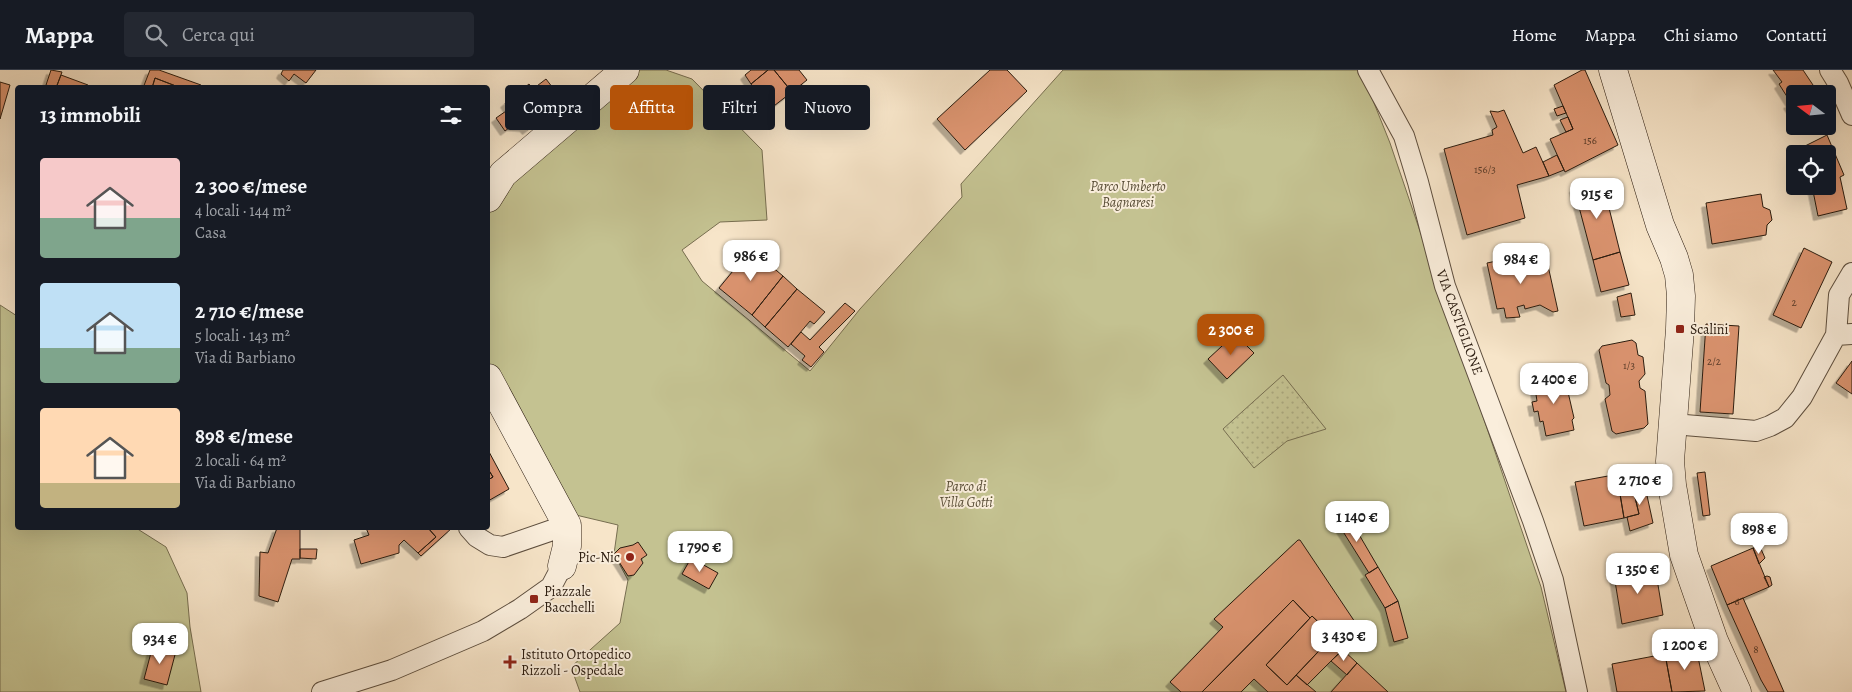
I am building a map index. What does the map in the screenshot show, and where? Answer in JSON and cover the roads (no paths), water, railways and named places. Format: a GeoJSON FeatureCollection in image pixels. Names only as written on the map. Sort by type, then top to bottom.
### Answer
{"type":"FeatureCollection","features":[{"type":"Feature","properties":{"kind":"street"},"geometry":{"type":"LineString","coordinates":[[490,195],[504,174],[518,161],[625,70]]}},
{"type":"Feature","properties":{"kind":"street","name":"VIA CASTIGLIONE"},"geometry":{"type":"LineString","coordinates":[[1368,70],[1404,136],[1446,286],[1534,521],[1552,580],[1577,692]]}},
{"type":"Feature","properties":{"kind":"street"},"geometry":{"type":"LineString","coordinates":[[1613,70],[1660,225],[1679,275],[1681,296],[1680,329],[1670,443],[1672,485],[1684,555],[1714,640],[1737,692]]}},
{"type":"Feature","properties":{"kind":"street"},"geometry":{"type":"LineString","coordinates":[[1830,70],[1852,115]]}},
{"type":"Feature","properties":{"kind":"street"},"geometry":{"type":"LineString","coordinates":[[1673,424],[1756,431],[1785,418],[1802,397],[1844,334],[1839,295],[1852,274]]}},
{"type":"Feature","properties":{"kind":"street"},"geometry":{"type":"LineString","coordinates":[[322,692],[392,670],[483,631],[520,609],[563,578],[567,546],[567,525],[490,382]]}},
{"type":"Feature","properties":{"kind":"street"},"geometry":{"type":"LineString","coordinates":[[471,530],[477,537],[490,545],[503,547],[567,525]]}},
{"type":"Feature","properties":{"kind":"place","name":"Scalini"},"geometry":{"type":"Point","coordinates":[1680,329]}},
{"type":"Feature","properties":{"kind":"place","name":"Pic-Nic"},"geometry":{"type":"Point","coordinates":[630,557]}},
{"type":"Feature","properties":{"kind":"place","name":"Piazzale Bacchelli"},"geometry":{"type":"Point","coordinates":[534,599]}},
{"type":"Feature","properties":{"kind":"place","name":"Istituto Ortopedico Rizzoli - Ospedale"},"geometry":{"type":"Point","coordinates":[510,662]}},
{"type":"Feature","properties":{"kind":"park label","name":"Parco Umberto Bagnaresi"},"geometry":{"type":"Point","coordinates":[1128,194]}},
{"type":"Feature","properties":{"kind":"park label","name":"Parco di Villa Gotti"},"geometry":{"type":"Point","coordinates":[966,494]}}]}
